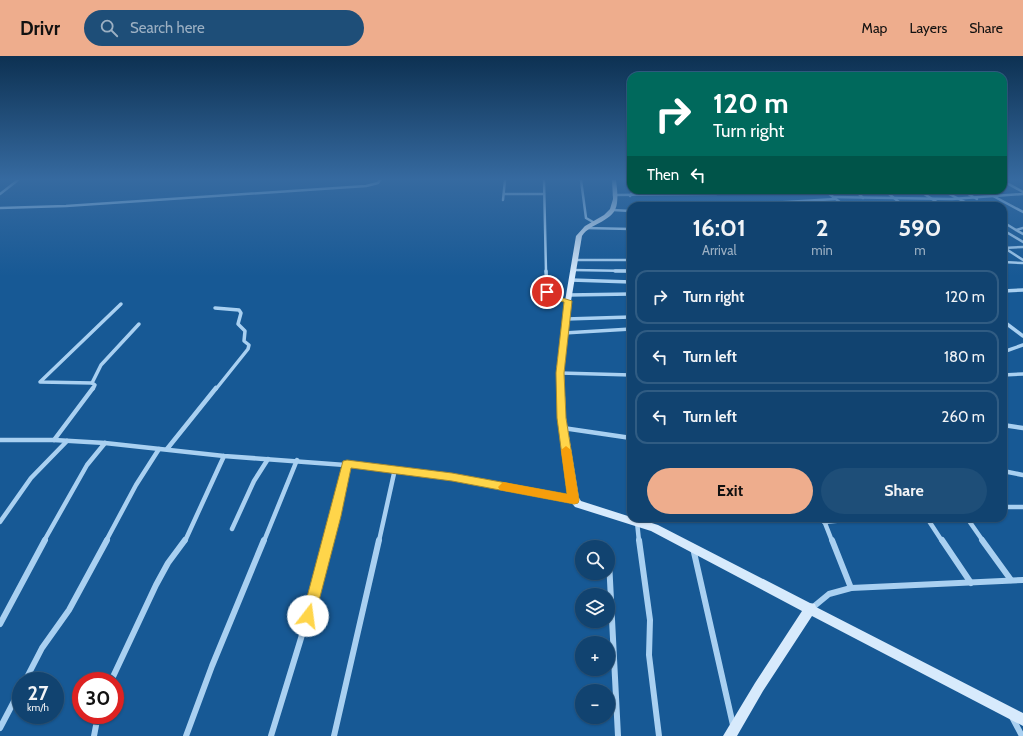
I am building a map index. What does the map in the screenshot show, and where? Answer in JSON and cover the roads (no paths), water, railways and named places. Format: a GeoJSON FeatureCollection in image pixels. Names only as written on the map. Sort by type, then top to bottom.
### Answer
{"type":"FeatureCollection","features":[{"type":"Feature","properties":{"kind":"street"},"geometry":{"type":"LineString","coordinates":[[545,212],[547,292],[550,297],[569,298],[627,294]]}},
{"type":"Feature","properties":{"kind":"street"},"geometry":{"type":"LineString","coordinates":[[585,212],[586,218],[593,222]]}},
{"type":"Feature","properties":{"kind":"street"},"geometry":{"type":"LineString","coordinates":[[574,500],[563,428],[560,373],[564,333],[574,260],[579,236],[585,228],[593,222],[612,212]]}},
{"type":"Feature","properties":{"kind":"street"},"geometry":{"type":"LineString","coordinates":[[1007,224],[1023,234]]}},
{"type":"Feature","properties":{"kind":"street"},"geometry":{"type":"LineString","coordinates":[[585,228],[627,229]]}},
{"type":"Feature","properties":{"kind":"street"},"geometry":{"type":"LineString","coordinates":[[1016,230],[1023,228]]}},
{"type":"Feature","properties":{"kind":"street"},"geometry":{"type":"LineString","coordinates":[[1007,232],[1023,242]]}},
{"type":"Feature","properties":{"kind":"street"},"geometry":{"type":"LineString","coordinates":[[1007,248],[1023,246]]}},
{"type":"Feature","properties":{"kind":"street"},"geometry":{"type":"LineString","coordinates":[[1007,251],[1023,262]]}},
{"type":"Feature","properties":{"kind":"street"},"geometry":{"type":"LineString","coordinates":[[574,260],[627,260]]}},
{"type":"Feature","properties":{"kind":"street"},"geometry":{"type":"LineString","coordinates":[[1007,262],[1023,262]]}},
{"type":"Feature","properties":{"kind":"street"},"geometry":{"type":"LineString","coordinates":[[573,270],[627,272]]}},
{"type":"Feature","properties":{"kind":"street"},"geometry":{"type":"LineString","coordinates":[[571,280],[627,282]]}},
{"type":"Feature","properties":{"kind":"street"},"geometry":{"type":"LineString","coordinates":[[1007,291],[1023,290]]}},
{"type":"Feature","properties":{"kind":"street"},"geometry":{"type":"LineString","coordinates":[[92,383],[40,382],[121,304]]}},
{"type":"Feature","properties":{"kind":"street"},"geometry":{"type":"LineString","coordinates":[[167,449],[248,349],[249,345],[244,341],[245,331],[238,326],[237,322],[241,313],[239,310],[215,308]]}},
{"type":"Feature","properties":{"kind":"street"},"geometry":{"type":"LineString","coordinates":[[566,319],[627,317]]}},
{"type":"Feature","properties":{"kind":"street"},"geometry":{"type":"LineString","coordinates":[[54,440],[93,389],[94,385],[92,383],[101,365],[139,324]]}},
{"type":"Feature","properties":{"kind":"street"},"geometry":{"type":"LineString","coordinates":[[1007,324],[1023,336]]}},
{"type":"Feature","properties":{"kind":"street"},"geometry":{"type":"LineString","coordinates":[[564,333],[627,329]]}},
{"type":"Feature","properties":{"kind":"street"},"geometry":{"type":"LineString","coordinates":[[1007,351],[1023,345]]}},
{"type":"Feature","properties":{"kind":"street"},"geometry":{"type":"LineString","coordinates":[[560,373],[627,374]]}},
{"type":"Feature","properties":{"kind":"street"},"geometry":{"type":"LineString","coordinates":[[1007,375],[1023,374]]}},
{"type":"Feature","properties":{"kind":"street"},"geometry":{"type":"LineString","coordinates":[[1007,426],[1023,428]]}},
{"type":"Feature","properties":{"kind":"street"},"geometry":{"type":"LineString","coordinates":[[563,428],[627,437]]}},
{"type":"Feature","properties":{"kind":"street"},"geometry":{"type":"LineString","coordinates":[[0,440],[54,440],[105,443],[224,456],[297,460],[394,469],[452,477],[574,500],[578,504],[627,519]]}},
{"type":"Feature","properties":{"kind":"street"},"geometry":{"type":"LineString","coordinates":[[0,522],[31,478],[67,441]]}},
{"type":"Feature","properties":{"kind":"street"},"geometry":{"type":"LineString","coordinates":[[0,624],[65,501],[87,465],[105,443]]}},
{"type":"Feature","properties":{"kind":"street"},"geometry":{"type":"LineString","coordinates":[[30,672],[42,648],[69,610],[99,556],[122,509],[159,449]]}},
{"type":"Feature","properties":{"kind":"street"},"geometry":{"type":"LineString","coordinates":[[115,672],[156,585],[168,563],[184,542],[224,456]]}},
{"type":"Feature","properties":{"kind":"street"},"geometry":{"type":"LineString","coordinates":[[232,529],[254,481],[268,459]]}},
{"type":"Feature","properties":{"kind":"street"},"geometry":{"type":"LineString","coordinates":[[186,736],[224,635],[265,540],[297,460]]}},
{"type":"Feature","properties":{"kind":"street"},"geometry":{"type":"LineString","coordinates":[[271,736],[300,645],[335,516],[347,464]]}},
{"type":"Feature","properties":{"kind":"street"},"geometry":{"type":"LineString","coordinates":[[334,736],[394,469]]}},
{"type":"Feature","properties":{"kind":"street"},"geometry":{"type":"LineString","coordinates":[[1007,472],[1023,475]]}},
{"type":"Feature","properties":{"kind":"street"},"geometry":{"type":"LineString","coordinates":[[1007,507],[1023,507]]}},
{"type":"Feature","properties":{"kind":"street"},"geometry":{"type":"LineString","coordinates":[[637,522],[693,548],[811,608],[1023,720]]}},
{"type":"Feature","properties":{"kind":"street"},"geometry":{"type":"LineString","coordinates":[[637,522],[650,620],[649,655],[659,736]]}},
{"type":"Feature","properties":{"kind":"street"},"geometry":{"type":"LineString","coordinates":[[824,522],[851,588]]}},
{"type":"Feature","properties":{"kind":"street"},"geometry":{"type":"LineString","coordinates":[[930,522],[971,583]]}},
{"type":"Feature","properties":{"kind":"street"},"geometry":{"type":"LineString","coordinates":[[970,522],[1011,580]]}},
{"type":"Feature","properties":{"kind":"street"},"geometry":{"type":"LineString","coordinates":[[693,548],[732,732]]}},
{"type":"Feature","properties":{"kind":"street"},"geometry":{"type":"LineString","coordinates":[[610,580],[618,736]]}},
{"type":"Feature","properties":{"kind":"street"},"geometry":{"type":"LineString","coordinates":[[732,732],[811,608],[829,594],[851,588],[1023,580]]}},
{"type":"Feature","properties":{"kind":"street"},"geometry":{"type":"LineString","coordinates":[[0,728],[12,705]]}},
{"type":"Feature","properties":{"kind":"street"},"geometry":{"type":"LineString","coordinates":[[1010,713],[1022,736]]}},
{"type":"Feature","properties":{"kind":"street"},"geometry":{"type":"LineString","coordinates":[[94,736],[96,724]]}}]}
